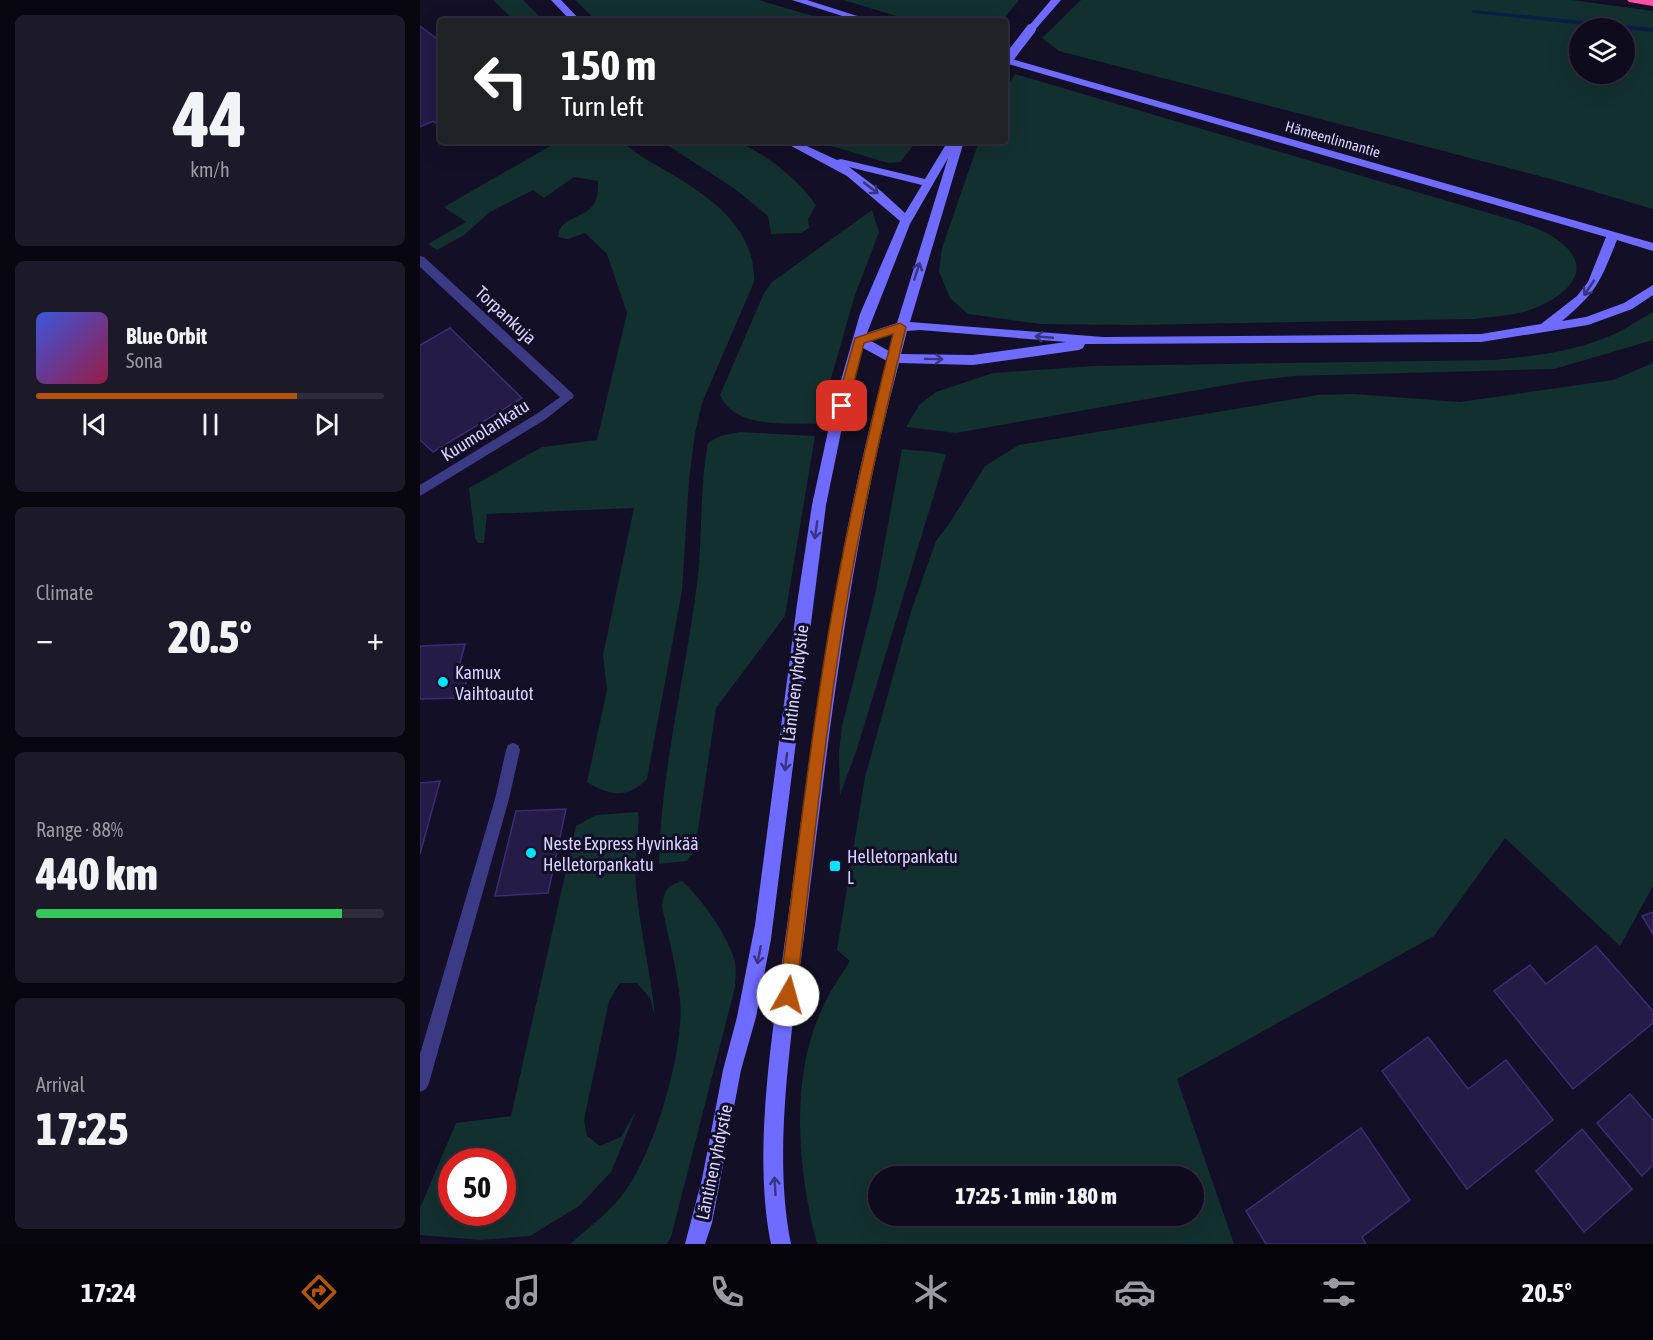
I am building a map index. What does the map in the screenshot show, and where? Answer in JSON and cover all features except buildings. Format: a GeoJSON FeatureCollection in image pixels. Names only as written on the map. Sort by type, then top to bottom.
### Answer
{"type":"FeatureCollection","features":[{"type":"Feature","properties":{"kind":"highway"},"geometry":{"type":"LineString","coordinates":[[1633,0],[1653,3]]}},
{"type":"Feature","properties":{"kind":"main road"},"geometry":{"type":"LineString","coordinates":[[556,0],[573,18]]}},
{"type":"Feature","properties":{"kind":"main road"},"geometry":{"type":"LineString","coordinates":[[797,0],[858,18]]}},
{"type":"Feature","properties":{"kind":"main road"},"geometry":{"type":"LineString","coordinates":[[1008,58],[1056,0]]}},
{"type":"Feature","properties":{"kind":"main road","name":"Hämeenlinnantie"},"geometry":{"type":"LineString","coordinates":[[1008,63],[1653,247]]}},
{"type":"Feature","properties":{"kind":"main road"},"geometry":{"type":"LineString","coordinates":[[794,144],[833,160],[925,182]]}},
{"type":"Feature","properties":{"kind":"main road","name":"Läntinen yhdystie"},"geometry":{"type":"LineString","coordinates":[[694,1244],[708,1205],[732,1068],[761,947],[825,472],[859,340],[885,265],[925,182],[951,144]]}},
{"type":"Feature","properties":{"kind":"main road","name":"Läntinen yhdystie"},"geometry":{"type":"LineString","coordinates":[[781,1244],[777,1229],[774,1162],[777,1090],[818,747],[838,612],[864,475],[892,357],[958,144]]}},
{"type":"Feature","properties":{"kind":"main road"},"geometry":{"type":"LineString","coordinates":[[833,160],[873,189],[906,220]]}},
{"type":"Feature","properties":{"kind":"main road"},"geometry":{"type":"LineString","coordinates":[[1541,330],[1581,299],[1593,284],[1613,235]]}},
{"type":"Feature","properties":{"kind":"main road"},"geometry":{"type":"LineString","coordinates":[[859,340],[900,327],[920,326],[1102,341],[1377,341],[1481,338],[1588,321],[1628,306],[1653,289]]}},
{"type":"Feature","properties":{"kind":"main road"},"geometry":{"type":"LineString","coordinates":[[859,340],[892,357],[974,360],[1102,341]]}},
{"type":"Feature","properties":{"kind":"street","name":"Torpankuja"},"geometry":{"type":"LineString","coordinates":[[420,260],[567,396]]}},
{"type":"Feature","properties":{"kind":"lane","name":"Kuumolankatu"},"geometry":{"type":"LineString","coordinates":[[420,491],[542,416],[567,396]]}},
{"type":"Feature","properties":{"kind":"lane"},"geometry":{"type":"LineString","coordinates":[[420,1083],[502,799],[513,750]]}},
{"type":"Feature","properties":{"kind":"green space"},"geometry":{"type":"Polygon","coordinates":[[[493,0],[523,0],[541,18],[512,18],[493,0]]]}},
{"type":"Feature","properties":{"kind":"green space"},"geometry":{"type":"Polygon","coordinates":[[[575,0],[759,0],[820,18],[594,18],[575,0]]]}},
{"type":"Feature","properties":{"kind":"green space"},"geometry":{"type":"Polygon","coordinates":[[[843,0],[1019,0],[1004,18],[903,18],[843,0]]]}},
{"type":"Feature","properties":{"kind":"green space"},"geometry":{"type":"Polygon","coordinates":[[[1081,0],[1572,0],[1653,11],[1653,209],[1555,180],[1059,51],[1042,38],[1081,0]]]}},
{"type":"Feature","properties":{"kind":"green space"},"geometry":{"type":"Polygon","coordinates":[[[1015,74],[1519,222],[1544,232],[1567,248],[1575,260],[1576,271],[1573,281],[1554,298],[1530,310],[1473,319],[1132,325],[1040,324],[968,314],[950,298],[939,271],[942,248],[978,144],[1008,144],[1008,85],[1015,74]]]}},
{"type":"Feature","properties":{"kind":"green space"},"geometry":{"type":"Polygon","coordinates":[[[554,144],[624,144],[686,183],[720,208],[745,241],[752,260],[754,282],[702,403],[695,433],[689,480],[682,591],[647,779],[632,790],[611,792],[587,782],[607,690],[603,655],[634,508],[487,514],[484,543],[478,543],[475,538],[469,488],[542,447],[597,440],[627,313],[607,254],[585,233],[568,239],[558,237],[564,224],[592,207],[597,198],[598,181],[574,177],[544,198],[533,190],[490,212],[464,235],[437,250],[428,244],[466,222],[444,207],[554,144]]]}},
{"type":"Feature","properties":{"kind":"green space"},"geometry":{"type":"Polygon","coordinates":[[[666,144],[740,144],[767,158],[790,176],[816,205],[808,219],[809,228],[801,233],[771,234],[768,216],[735,189],[666,144]]]}},
{"type":"Feature","properties":{"kind":"green space"},"geometry":{"type":"Polygon","coordinates":[[[825,144],[915,144],[900,162],[888,163],[825,144]]]}},
{"type":"Feature","properties":{"kind":"green space"},"geometry":{"type":"Polygon","coordinates":[[[872,210],[879,232],[854,298],[818,424],[763,422],[737,414],[727,406],[720,395],[764,293],[772,282],[872,210]]]}},
{"type":"Feature","properties":{"kind":"green space"},"geometry":{"type":"Polygon","coordinates":[[[1653,312],[1653,340],[1554,369],[1293,376],[1243,382],[956,433],[906,427],[919,405],[936,392],[993,373],[1094,366],[1494,360],[1541,354],[1587,344],[1617,333],[1653,312]]]}},
{"type":"Feature","properties":{"kind":"green space"},"geometry":{"type":"Polygon","coordinates":[[[1653,363],[1653,886],[1620,946],[1505,838],[1434,936],[1177,1079],[1234,1244],[817,1244],[805,1186],[800,1126],[801,1095],[812,1036],[828,997],[850,961],[837,950],[865,777],[911,611],[936,541],[985,466],[1019,445],[1318,395],[1354,394],[1460,402],[1613,380],[1653,363]]]}},
{"type":"Feature","properties":{"kind":"green space"},"geometry":{"type":"Polygon","coordinates":[[[740,432],[815,436],[785,616],[716,708],[695,850],[687,861],[659,864],[664,793],[697,584],[703,478],[708,443],[720,436],[740,432]]]}},
{"type":"Feature","properties":{"kind":"green space"},"geometry":{"type":"Polygon","coordinates":[[[902,449],[946,455],[857,749],[840,795],[839,752],[842,726],[875,595],[902,449]]]}},
{"type":"Feature","properties":{"kind":"green space"},"geometry":{"type":"Polygon","coordinates":[[[638,812],[636,887],[655,1017],[650,998],[637,983],[620,983],[609,1001],[584,1120],[587,1136],[600,1146],[621,1137],[637,1109],[611,1172],[579,1206],[530,1236],[481,1240],[420,1235],[420,1208],[438,1166],[438,1226],[516,1226],[516,1148],[445,1148],[456,1123],[511,1116],[576,826],[596,815],[638,812]]]}},
{"type":"Feature","properties":{"kind":"green space"},"geometry":{"type":"Polygon","coordinates":[[[682,881],[698,897],[714,919],[732,953],[736,972],[735,987],[671,1237],[667,1244],[570,1244],[609,1210],[632,1180],[644,1158],[664,1103],[677,1047],[680,1000],[675,964],[662,906],[667,890],[682,881]]]}},
{"type":"Feature","properties":{"kind":"waterway"},"geometry":{"type":"LineString","coordinates":[[1474,12],[1653,30]]}},
{"type":"Feature","properties":{"kind":"place","name":"Kamux Vaihtoautot"},"geometry":{"type":"Point","coordinates":[443,682]}},
{"type":"Feature","properties":{"kind":"place","name":"Neste Express Hyvinkää Helletorpankatu"},"geometry":{"type":"Point","coordinates":[531,853]}},
{"type":"Feature","properties":{"kind":"place","name":"Helletorpankatu L"},"geometry":{"type":"Point","coordinates":[835,866]}},
{"type":"Feature","properties":{"kind":"route"},"geometry":{"type":"LineString","coordinates":[[788,995],[818,747],[838,612],[864,475],[900,327],[859,340],[842,406]]}}]}
